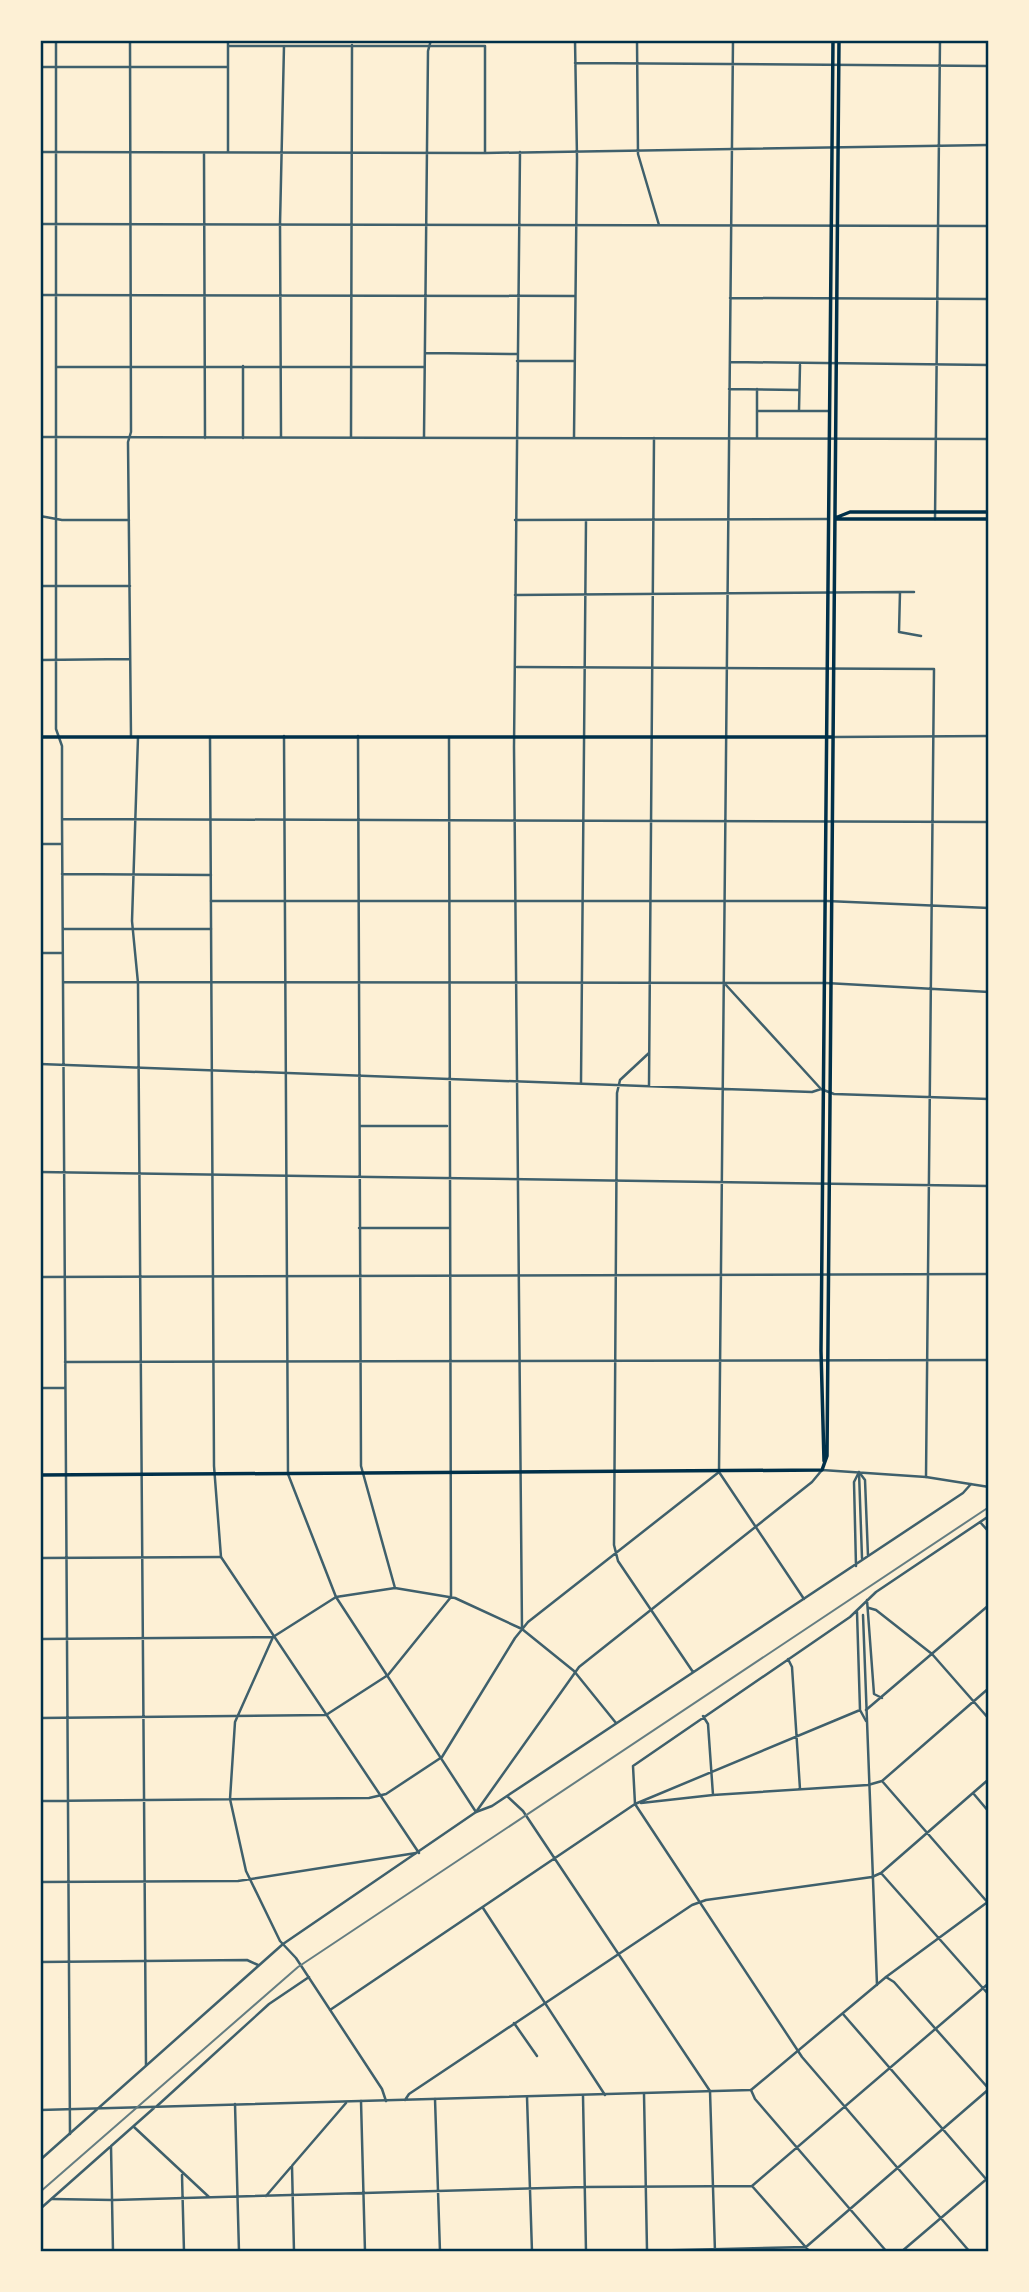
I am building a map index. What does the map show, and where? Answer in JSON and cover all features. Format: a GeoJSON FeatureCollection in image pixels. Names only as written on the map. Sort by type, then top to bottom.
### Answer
{"type":"FeatureCollection","features":[{"type":"Feature","properties":{"kind":"main road"},"geometry":{"type":"LineString","coordinates":[[824,1463],[821,1456],[821,1359],[829,1184],[824,1090],[832,984],[837,299],[832,148],[833,40]]}},
{"type":"Feature","properties":{"kind":"main road"},"geometry":{"type":"LineString","coordinates":[[40,1475],[822,1470],[827,1456],[823,1184],[827,901],[828,438],[831,299],[839,147],[839,40]]}},
{"type":"Feature","properties":{"kind":"main road"},"geometry":{"type":"LineString","coordinates":[[834,518],[842,513],[989,512]]}},
{"type":"Feature","properties":{"kind":"main road"},"geometry":{"type":"LineString","coordinates":[[834,518],[989,519]]}},
{"type":"Feature","properties":{"kind":"main road"},"geometry":{"type":"LineString","coordinates":[[40,737],[833,737]]}},
{"type":"Feature","properties":{"kind":"street"},"geometry":{"type":"LineString","coordinates":[[56,40],[56,729],[59,737],[62,819],[70,2134]]}},
{"type":"Feature","properties":{"kind":"street"},"geometry":{"type":"LineString","coordinates":[[130,40],[131,737]]}},
{"type":"Feature","properties":{"kind":"street"},"geometry":{"type":"LineString","coordinates":[[228,40],[228,152]]}},
{"type":"Feature","properties":{"kind":"street"},"geometry":{"type":"LineString","coordinates":[[424,437],[431,40]]}},
{"type":"Feature","properties":{"kind":"street"},"geometry":{"type":"LineString","coordinates":[[574,437],[575,40]]}},
{"type":"Feature","properties":{"kind":"street"},"geometry":{"type":"LineString","coordinates":[[638,40],[638,149],[659,225]]}},
{"type":"Feature","properties":{"kind":"street"},"geometry":{"type":"LineString","coordinates":[[733,40],[719,1472],[804,1600]]}},
{"type":"Feature","properties":{"kind":"street"},"geometry":{"type":"LineString","coordinates":[[935,519],[940,40]]}},
{"type":"Feature","properties":{"kind":"street"},"geometry":{"type":"LineString","coordinates":[[351,437],[352,45]]}},
{"type":"Feature","properties":{"kind":"street"},"geometry":{"type":"LineString","coordinates":[[228,46],[485,46],[485,153]]}},
{"type":"Feature","properties":{"kind":"street"},"geometry":{"type":"LineString","coordinates":[[281,437],[279,224],[284,46]]}},
{"type":"Feature","properties":{"kind":"street"},"geometry":{"type":"LineString","coordinates":[[575,63],[989,66]]}},
{"type":"Feature","properties":{"kind":"street"},"geometry":{"type":"LineString","coordinates":[[40,67],[227,67]]}},
{"type":"Feature","properties":{"kind":"street"},"geometry":{"type":"LineString","coordinates":[[40,152],[485,153],[989,145]]}},
{"type":"Feature","properties":{"kind":"street"},"geometry":{"type":"LineString","coordinates":[[520,152],[514,737],[522,1629]]}},
{"type":"Feature","properties":{"kind":"street"},"geometry":{"type":"LineString","coordinates":[[204,153],[205,438]]}},
{"type":"Feature","properties":{"kind":"street"},"geometry":{"type":"LineString","coordinates":[[40,225],[989,226]]}},
{"type":"Feature","properties":{"kind":"street"},"geometry":{"type":"LineString","coordinates":[[40,295],[576,296]]}},
{"type":"Feature","properties":{"kind":"street"},"geometry":{"type":"LineString","coordinates":[[730,298],[989,299]]}},
{"type":"Feature","properties":{"kind":"street"},"geometry":{"type":"LineString","coordinates":[[425,353],[517,354]]}},
{"type":"Feature","properties":{"kind":"street"},"geometry":{"type":"LineString","coordinates":[[517,361],[575,361]]}},
{"type":"Feature","properties":{"kind":"street"},"geometry":{"type":"LineString","coordinates":[[729,362],[989,365]]}},
{"type":"Feature","properties":{"kind":"street"},"geometry":{"type":"LineString","coordinates":[[799,410],[800,363]]}},
{"type":"Feature","properties":{"kind":"street"},"geometry":{"type":"LineString","coordinates":[[243,366],[243,438]]}},
{"type":"Feature","properties":{"kind":"street"},"geometry":{"type":"LineString","coordinates":[[57,367],[424,367]]}},
{"type":"Feature","properties":{"kind":"street"},"geometry":{"type":"LineString","coordinates":[[729,389],[799,390]]}},
{"type":"Feature","properties":{"kind":"street"},"geometry":{"type":"LineString","coordinates":[[757,389],[757,438]]}},
{"type":"Feature","properties":{"kind":"street"},"geometry":{"type":"LineString","coordinates":[[757,411],[829,411]]}},
{"type":"Feature","properties":{"kind":"street"},"geometry":{"type":"LineString","coordinates":[[40,437],[989,439]]}},
{"type":"Feature","properties":{"kind":"street"},"geometry":{"type":"LineString","coordinates":[[649,1086],[654,438]]}},
{"type":"Feature","properties":{"kind":"street"},"geometry":{"type":"LineString","coordinates":[[40,516],[57,519],[129,520]]}},
{"type":"Feature","properties":{"kind":"street"},"geometry":{"type":"LineString","coordinates":[[515,520],[834,518]]}},
{"type":"Feature","properties":{"kind":"street"},"geometry":{"type":"LineString","coordinates":[[580,1083],[586,520]]}},
{"type":"Feature","properties":{"kind":"street"},"geometry":{"type":"LineString","coordinates":[[40,586],[130,586]]}},
{"type":"Feature","properties":{"kind":"street"},"geometry":{"type":"LineString","coordinates":[[900,592],[899,632],[921,636]]}},
{"type":"Feature","properties":{"kind":"street"},"geometry":{"type":"LineString","coordinates":[[515,595],[914,592]]}},
{"type":"Feature","properties":{"kind":"street"},"geometry":{"type":"LineString","coordinates":[[40,660],[130,659]]}},
{"type":"Feature","properties":{"kind":"street"},"geometry":{"type":"LineString","coordinates":[[516,667],[934,669],[926,1477]]}},
{"type":"Feature","properties":{"kind":"street"},"geometry":{"type":"LineString","coordinates":[[285,736],[288,1474],[336,1597],[476,1812]]}},
{"type":"Feature","properties":{"kind":"street"},"geometry":{"type":"LineString","coordinates":[[358,736],[362,1474],[395,1588]]}},
{"type":"Feature","properties":{"kind":"street"},"geometry":{"type":"LineString","coordinates":[[40,1718],[326,1715],[388,1675],[451,1597],[449,736]]}},
{"type":"Feature","properties":{"kind":"street"},"geometry":{"type":"LineString","coordinates":[[833,737],[989,736]]}},
{"type":"Feature","properties":{"kind":"street"},"geometry":{"type":"LineString","coordinates":[[138,737],[132,927],[138,983],[138,1362],[146,2065]]}},
{"type":"Feature","properties":{"kind":"street"},"geometry":{"type":"LineString","coordinates":[[210,737],[214,1475],[221,1557],[419,1853]]}},
{"type":"Feature","properties":{"kind":"street"},"geometry":{"type":"LineString","coordinates":[[62,819],[989,822]]}},
{"type":"Feature","properties":{"kind":"street"},"geometry":{"type":"LineString","coordinates":[[40,844],[62,844]]}},
{"type":"Feature","properties":{"kind":"street"},"geometry":{"type":"LineString","coordinates":[[62,874],[211,875]]}},
{"type":"Feature","properties":{"kind":"street"},"geometry":{"type":"LineString","coordinates":[[211,901],[827,901],[989,908]]}},
{"type":"Feature","properties":{"kind":"street"},"geometry":{"type":"LineString","coordinates":[[62,929],[211,929]]}},
{"type":"Feature","properties":{"kind":"street"},"geometry":{"type":"LineString","coordinates":[[40,953],[61,953]]}},
{"type":"Feature","properties":{"kind":"street"},"geometry":{"type":"LineString","coordinates":[[63,982],[826,983],[989,992]]}},
{"type":"Feature","properties":{"kind":"street"},"geometry":{"type":"LineString","coordinates":[[725,984],[824,1090]]}},
{"type":"Feature","properties":{"kind":"street"},"geometry":{"type":"LineString","coordinates":[[649,1052],[618,1084],[615,1554],[693,1672]]}},
{"type":"Feature","properties":{"kind":"street"},"geometry":{"type":"LineString","coordinates":[[40,1063],[724,1089],[812,1092],[824,1090],[989,1100]]}},
{"type":"Feature","properties":{"kind":"street"},"geometry":{"type":"LineString","coordinates":[[360,1126],[449,1126]]}},
{"type":"Feature","properties":{"kind":"street"},"geometry":{"type":"LineString","coordinates":[[40,1172],[989,1186]]}},
{"type":"Feature","properties":{"kind":"street"},"geometry":{"type":"LineString","coordinates":[[359,1228],[449,1228]]}},
{"type":"Feature","properties":{"kind":"street"},"geometry":{"type":"LineString","coordinates":[[40,1277],[989,1274]]}},
{"type":"Feature","properties":{"kind":"street"},"geometry":{"type":"LineString","coordinates":[[65,1362],[720,1358],[989,1360]]}},
{"type":"Feature","properties":{"kind":"street"},"geometry":{"type":"LineString","coordinates":[[40,1388],[64,1388]]}},
{"type":"Feature","properties":{"kind":"street"},"geometry":{"type":"LineString","coordinates":[[476,1812],[575,1671],[812,1482],[822,1470],[926,1477],[989,1487]]}},
{"type":"Feature","properties":{"kind":"street"},"geometry":{"type":"LineString","coordinates":[[40,1801],[380,1797],[442,1757],[522,1629],[719,1472]]}},
{"type":"Feature","properties":{"kind":"street"},"geometry":{"type":"LineString","coordinates":[[859,1472],[862,1558]]}},
{"type":"Feature","properties":{"kind":"street"},"geometry":{"type":"LineString","coordinates":[[859,1472],[865,1480],[868,1557]]}},
{"type":"Feature","properties":{"kind":"street"},"geometry":{"type":"LineString","coordinates":[[856,1566],[854,1482],[859,1472]]}},
{"type":"Feature","properties":{"kind":"street"},"geometry":{"type":"LineString","coordinates":[[40,2160],[283,1944],[476,1812],[507,1796],[856,1566],[963,1493],[971,1484]]}},
{"type":"Feature","properties":{"kind":"street"},"geometry":{"type":"LineString","coordinates":[[970,2252],[798,2053],[635,1804],[633,1764],[857,1612],[867,1600],[989,1516]]}},
{"type":"Feature","properties":{"kind":"street"},"geometry":{"type":"LineString","coordinates":[[980,1522],[989,1532]]}},
{"type":"Feature","properties":{"kind":"street"},"geometry":{"type":"LineString","coordinates":[[40,1558],[221,1557]]}},
{"type":"Feature","properties":{"kind":"street"},"geometry":{"type":"LineString","coordinates":[[386,2101],[382,2089],[309,1977],[283,1944],[249,1880],[230,1799],[236,1717],[273,1637],[336,1597],[395,1588],[451,1597],[522,1629],[575,1671],[616,1723]]}},
{"type":"Feature","properties":{"kind":"street"},"geometry":{"type":"LineString","coordinates":[[867,1600],[874,1695],[882,1698]]}},
{"type":"Feature","properties":{"kind":"street"},"geometry":{"type":"LineString","coordinates":[[866,1710],[989,1605]]}},
{"type":"Feature","properties":{"kind":"street"},"geometry":{"type":"LineString","coordinates":[[869,1608],[876,1610],[932,1654],[989,1719]]}},
{"type":"Feature","properties":{"kind":"street"},"geometry":{"type":"LineString","coordinates":[[857,1612],[859,1710],[866,1721]]}},
{"type":"Feature","properties":{"kind":"street"},"geometry":{"type":"LineString","coordinates":[[863,1615],[877,1985]]}},
{"type":"Feature","properties":{"kind":"street"},"geometry":{"type":"LineString","coordinates":[[40,1639],[142,1636],[273,1637]]}},
{"type":"Feature","properties":{"kind":"street"},"geometry":{"type":"LineString","coordinates":[[788,1659],[792,1667],[800,1789]]}},
{"type":"Feature","properties":{"kind":"street"},"geometry":{"type":"LineString","coordinates":[[635,1804],[882,1782],[989,1688]]}},
{"type":"Feature","properties":{"kind":"street"},"geometry":{"type":"LineString","coordinates":[[330,2010],[635,1804],[859,1710]]}},
{"type":"Feature","properties":{"kind":"street"},"geometry":{"type":"LineString","coordinates":[[703,1716],[708,1724],[713,1795]]}},
{"type":"Feature","properties":{"kind":"street"},"geometry":{"type":"LineString","coordinates":[[405,2100],[409,2094],[546,2001],[698,1902],[872,1877],[881,1873],[989,1779]]}},
{"type":"Feature","properties":{"kind":"street"},"geometry":{"type":"LineString","coordinates":[[40,2110],[751,2090],[877,1985],[988,1902],[882,1782]]}},
{"type":"Feature","properties":{"kind":"street"},"geometry":{"type":"LineString","coordinates":[[973,1794],[989,1812]]}},
{"type":"Feature","properties":{"kind":"street"},"geometry":{"type":"LineString","coordinates":[[507,1796],[523,1811],[710,2091],[715,2251]]}},
{"type":"Feature","properties":{"kind":"street"},"geometry":{"type":"LineString","coordinates":[[40,1882],[249,1880],[419,1853]]}},
{"type":"Feature","properties":{"kind":"street"},"geometry":{"type":"LineString","coordinates":[[881,1873],[989,1995]]}},
{"type":"Feature","properties":{"kind":"street"},"geometry":{"type":"LineString","coordinates":[[483,1908],[605,2095]]}},
{"type":"Feature","properties":{"kind":"street"},"geometry":{"type":"LineString","coordinates":[[40,1962],[247,1960],[258,1965]]}},
{"type":"Feature","properties":{"kind":"street"},"geometry":{"type":"LineString","coordinates":[[40,2209],[269,2004],[309,1977]]}},
{"type":"Feature","properties":{"kind":"street"},"geometry":{"type":"LineString","coordinates":[[599,2252],[806,2247],[989,2089],[894,1982],[886,1978]]}},
{"type":"Feature","properties":{"kind":"street"},"geometry":{"type":"LineString","coordinates":[[52,2199],[113,2200],[530,2188],[752,2186],[989,1983]]}},
{"type":"Feature","properties":{"kind":"street"},"geometry":{"type":"LineString","coordinates":[[843,2014],[988,2178],[901,2252]]}},
{"type":"Feature","properties":{"kind":"street"},"geometry":{"type":"LineString","coordinates":[[514,2023],[537,2056]]}},
{"type":"Feature","properties":{"kind":"street"},"geometry":{"type":"LineString","coordinates":[[751,2090],[755,2099],[887,2252]]}},
{"type":"Feature","properties":{"kind":"street"},"geometry":{"type":"LineString","coordinates":[[644,2094],[647,2250]]}},
{"type":"Feature","properties":{"kind":"street"},"geometry":{"type":"LineString","coordinates":[[583,2096],[586,2252]]}},
{"type":"Feature","properties":{"kind":"street"},"geometry":{"type":"LineString","coordinates":[[527,2097],[532,2252]]}},
{"type":"Feature","properties":{"kind":"street"},"geometry":{"type":"LineString","coordinates":[[435,2099],[440,2252]]}},
{"type":"Feature","properties":{"kind":"street"},"geometry":{"type":"LineString","coordinates":[[266,2196],[346,2102]]}},
{"type":"Feature","properties":{"kind":"street"},"geometry":{"type":"LineString","coordinates":[[361,2102],[365,2252]]}},
{"type":"Feature","properties":{"kind":"street"},"geometry":{"type":"LineString","coordinates":[[235,2104],[239,2252]]}},
{"type":"Feature","properties":{"kind":"street"},"geometry":{"type":"LineString","coordinates":[[134,2127],[209,2197]]}},
{"type":"Feature","properties":{"kind":"street"},"geometry":{"type":"LineString","coordinates":[[111,2146],[113,2252]]}},
{"type":"Feature","properties":{"kind":"street"},"geometry":{"type":"LineString","coordinates":[[292,2166],[294,2252]]}},
{"type":"Feature","properties":{"kind":"street"},"geometry":{"type":"LineString","coordinates":[[182,2173],[184,2252]]}},
{"type":"Feature","properties":{"kind":"street"},"geometry":{"type":"LineString","coordinates":[[752,2186],[810,2252]]}},
{"type":"Feature","properties":{"kind":"railway"},"geometry":{"type":"LineString","coordinates":[[40,2192],[298,1967],[989,1507]]}}]}
